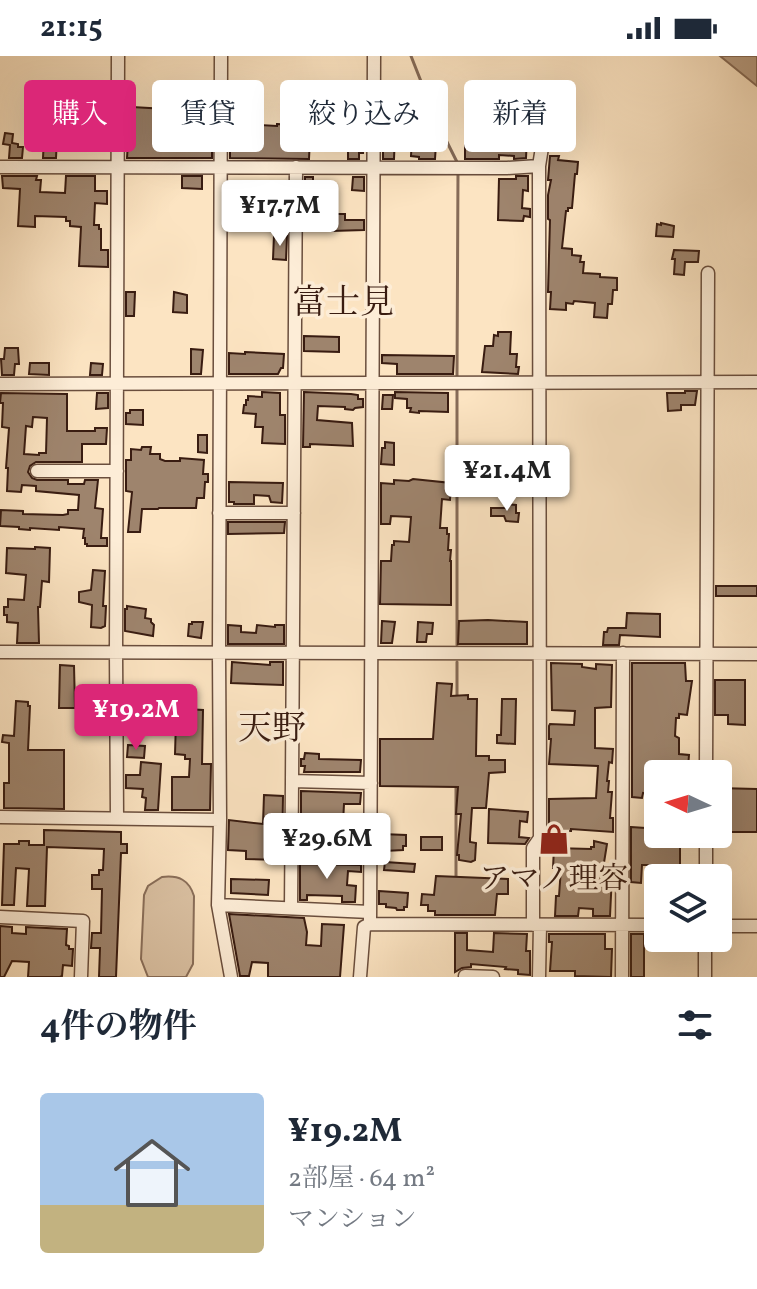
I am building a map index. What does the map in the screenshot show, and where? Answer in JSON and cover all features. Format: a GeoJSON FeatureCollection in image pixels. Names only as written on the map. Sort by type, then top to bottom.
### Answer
{"type":"FeatureCollection","features":[{"type":"Feature","properties":{"kind":"street"},"geometry":{"type":"LineString","coordinates":[[117,818],[118,56]]}},
{"type":"Feature","properties":{"kind":"street"},"geometry":{"type":"LineString","coordinates":[[221,56],[218,905],[231,977]]}},
{"type":"Feature","properties":{"kind":"street"},"geometry":{"type":"LineString","coordinates":[[360,977],[364,927],[370,918],[374,56]]}},
{"type":"Feature","properties":{"kind":"street"},"geometry":{"type":"LineString","coordinates":[[539,977],[533,848],[540,838],[541,152]]}},
{"type":"Feature","properties":{"kind":"street"},"geometry":{"type":"LineString","coordinates":[[0,167],[539,166]]}},
{"type":"Feature","properties":{"kind":"street"},"geometry":{"type":"LineString","coordinates":[[291,908],[296,167]]}},
{"type":"Feature","properties":{"kind":"street"},"geometry":{"type":"LineString","coordinates":[[706,760],[708,273]]}},
{"type":"Feature","properties":{"kind":"street"},"geometry":{"type":"LineString","coordinates":[[0,384],[757,382]]}},
{"type":"Feature","properties":{"kind":"street"},"geometry":{"type":"LineString","coordinates":[[37,471],[117,471]]}},
{"type":"Feature","properties":{"kind":"street"},"geometry":{"type":"LineString","coordinates":[[219,513],[294,513]]}},
{"type":"Feature","properties":{"kind":"street"},"geometry":{"type":"LineString","coordinates":[[0,652],[757,654]]}},
{"type":"Feature","properties":{"kind":"street"},"geometry":{"type":"LineString","coordinates":[[622,977],[623,653]]}},
{"type":"Feature","properties":{"kind":"street"},"geometry":{"type":"LineString","coordinates":[[292,781],[371,783]]}},
{"type":"Feature","properties":{"kind":"street"},"geometry":{"type":"LineString","coordinates":[[0,817],[220,820]]}},
{"type":"Feature","properties":{"kind":"street"},"geometry":{"type":"LineString","coordinates":[[291,855],[370,856]]}},
{"type":"Feature","properties":{"kind":"street"},"geometry":{"type":"LineString","coordinates":[[218,905],[291,908],[370,918],[536,925],[644,925]]}},
{"type":"Feature","properties":{"kind":"street"},"geometry":{"type":"LineString","coordinates":[[0,917],[83,921],[81,977]]}},
{"type":"Feature","properties":{"kind":"street"},"geometry":{"type":"LineString","coordinates":[[732,926],[757,926]]}},
{"type":"Feature","properties":{"kind":"street"},"geometry":{"type":"LineString","coordinates":[[705,952],[705,977]]}},
{"type":"Feature","properties":{"kind":"street"},"geometry":{"type":"LineString","coordinates":[[465,976],[493,977]]}},
{"type":"Feature","properties":{"kind":"shaded area"},"geometry":{"type":"Polygon","coordinates":[[[720,56],[757,56],[757,86],[720,56]]]}},
{"type":"Feature","properties":{"kind":"shaded area"},"geometry":{"type":"Polygon","coordinates":[[[162,877],[182,880],[194,896],[193,964],[186,977],[148,977],[141,959],[144,895],[148,886],[162,877]]]}},
{"type":"Feature","properties":{"kind":"building"},"geometry":{"type":"Polygon","coordinates":[[[136,107],[152,108],[152,152],[212,152],[212,158],[127,158],[127,152],[136,152],[136,107]]]}},
{"type":"Feature","properties":{"kind":"building"},"geometry":{"type":"Polygon","coordinates":[[[280,124],[280,152],[309,152],[309,159],[230,158],[230,152],[264,152],[264,125],[280,124]]]}},
{"type":"Feature","properties":{"kind":"building"},"geometry":{"type":"Polygon","coordinates":[[[5,133],[13,134],[12,143],[23,147],[22,158],[9,158],[10,145],[3,144],[5,133]]]}},
{"type":"Feature","properties":{"kind":"building"},"geometry":{"type":"Polygon","coordinates":[[[43,152],[56,152],[56,158],[43,158],[43,152]]]}},
{"type":"Feature","properties":{"kind":"building"},"geometry":{"type":"Polygon","coordinates":[[[348,152],[363,152],[359,153],[359,159],[348,159],[348,152]]]}},
{"type":"Feature","properties":{"kind":"building"},"geometry":{"type":"Polygon","coordinates":[[[383,152],[394,152],[394,159],[383,159],[383,152]]]}},
{"type":"Feature","properties":{"kind":"building"},"geometry":{"type":"Polygon","coordinates":[[[411,152],[435,152],[435,159],[411,156],[411,152]]]}},
{"type":"Feature","properties":{"kind":"building"},"geometry":{"type":"Polygon","coordinates":[[[465,152],[526,152],[526,158],[499,155],[499,159],[465,159],[465,152]]]}},
{"type":"Feature","properties":{"kind":"building"},"geometry":{"type":"Polygon","coordinates":[[[550,156],[578,162],[572,208],[566,211],[562,248],[572,249],[572,255],[581,256],[583,273],[617,278],[617,290],[613,290],[612,304],[608,304],[607,318],[594,317],[595,303],[574,301],[573,304],[566,303],[566,310],[550,309],[550,156]]]}},
{"type":"Feature","properties":{"kind":"building"},"geometry":{"type":"Polygon","coordinates":[[[2,176],[37,176],[36,180],[41,180],[40,192],[65,193],[66,176],[95,176],[95,191],[107,191],[107,204],[95,203],[94,225],[99,225],[101,229],[101,250],[108,250],[108,267],[79,266],[81,227],[70,226],[66,217],[35,216],[35,227],[18,226],[20,189],[3,188],[2,176]]]}},
{"type":"Feature","properties":{"kind":"building"},"geometry":{"type":"Polygon","coordinates":[[[182,176],[202,176],[202,189],[182,188],[182,176]]]}},
{"type":"Feature","properties":{"kind":"building"},"geometry":{"type":"Polygon","coordinates":[[[516,176],[528,176],[528,191],[523,190],[522,208],[530,209],[530,217],[524,216],[523,221],[498,220],[499,179],[516,179],[516,176]]]}},
{"type":"Feature","properties":{"kind":"building"},"geometry":{"type":"Polygon","coordinates":[[[305,177],[313,177],[313,182],[316,182],[315,199],[305,198],[305,177]]]}},
{"type":"Feature","properties":{"kind":"building"},"geometry":{"type":"Polygon","coordinates":[[[353,177],[364,177],[364,191],[352,190],[353,177]]]}},
{"type":"Feature","properties":{"kind":"building"},"geometry":{"type":"Polygon","coordinates":[[[310,199],[322,200],[322,214],[345,214],[345,220],[364,220],[364,230],[305,229],[310,199]]]}},
{"type":"Feature","properties":{"kind":"building"},"geometry":{"type":"Polygon","coordinates":[[[274,205],[286,205],[285,219],[273,219],[274,205]]]}},
{"type":"Feature","properties":{"kind":"building"},"geometry":{"type":"Polygon","coordinates":[[[657,224],[674,226],[673,237],[656,236],[657,224]]]}},
{"type":"Feature","properties":{"kind":"building"},"geometry":{"type":"Polygon","coordinates":[[[274,235],[287,236],[286,260],[273,259],[274,235]]]}},
{"type":"Feature","properties":{"kind":"building"},"geometry":{"type":"Polygon","coordinates":[[[674,250],[699,251],[698,262],[685,262],[684,275],[674,274],[674,250]]]}},
{"type":"Feature","properties":{"kind":"building"},"geometry":{"type":"Polygon","coordinates":[[[126,292],[135,292],[134,316],[126,316],[126,292]]]}},
{"type":"Feature","properties":{"kind":"building"},"geometry":{"type":"Polygon","coordinates":[[[174,292],[187,295],[187,313],[173,312],[174,292]]]}},
{"type":"Feature","properties":{"kind":"building"},"geometry":{"type":"Polygon","coordinates":[[[498,332],[511,332],[510,354],[517,354],[518,374],[482,372],[485,346],[493,346],[494,335],[498,336],[498,332]]]}},
{"type":"Feature","properties":{"kind":"building"},"geometry":{"type":"Polygon","coordinates":[[[304,336],[339,337],[339,352],[304,351],[304,336]]]}},
{"type":"Feature","properties":{"kind":"building"},"geometry":{"type":"Polygon","coordinates":[[[5,348],[18,348],[19,364],[15,364],[14,375],[2,375],[1,359],[4,359],[5,348]]]}},
{"type":"Feature","properties":{"kind":"building"},"geometry":{"type":"Polygon","coordinates":[[[191,349],[203,350],[201,374],[191,374],[191,349]]]}},
{"type":"Feature","properties":{"kind":"building"},"geometry":{"type":"Polygon","coordinates":[[[229,353],[284,354],[283,368],[278,374],[229,374],[229,353]]]}},
{"type":"Feature","properties":{"kind":"building"},"geometry":{"type":"Polygon","coordinates":[[[382,355],[454,356],[453,374],[397,374],[397,364],[382,363],[382,355]]]}},
{"type":"Feature","properties":{"kind":"building"},"geometry":{"type":"Polygon","coordinates":[[[30,363],[49,363],[49,375],[29,374],[30,363]]]}},
{"type":"Feature","properties":{"kind":"building"},"geometry":{"type":"Polygon","coordinates":[[[91,363],[103,364],[102,375],[90,375],[91,363]]]}},
{"type":"Feature","properties":{"kind":"building"},"geometry":{"type":"Polygon","coordinates":[[[697,391],[695,405],[681,405],[681,410],[668,411],[667,393],[697,391]]]}},
{"type":"Feature","properties":{"kind":"building"},"geometry":{"type":"Polygon","coordinates":[[[262,392],[280,393],[280,415],[285,415],[285,444],[262,443],[263,427],[255,427],[256,414],[243,413],[248,396],[262,397],[262,392]]]}},
{"type":"Feature","properties":{"kind":"building"},"geometry":{"type":"Polygon","coordinates":[[[304,392],[351,394],[363,399],[363,407],[353,410],[318,406],[317,420],[352,423],[353,446],[310,444],[310,447],[303,447],[304,392]]]}},
{"type":"Feature","properties":{"kind":"building"},"geometry":{"type":"Polygon","coordinates":[[[395,392],[448,393],[448,412],[410,412],[407,399],[395,398],[395,392]]]}},
{"type":"Feature","properties":{"kind":"building"},"geometry":{"type":"Polygon","coordinates":[[[1,393],[67,394],[67,431],[107,428],[106,444],[82,444],[82,462],[36,462],[28,472],[37,480],[68,480],[68,484],[98,480],[95,508],[103,509],[101,538],[107,538],[107,546],[87,546],[83,538],[84,529],[59,527],[59,530],[30,530],[0,526],[1,510],[63,515],[68,514],[68,510],[78,510],[79,495],[36,491],[36,486],[22,485],[21,492],[7,491],[9,428],[2,427],[3,403],[0,403],[1,393]],[[33,417],[32,427],[26,426],[24,454],[46,453],[47,418],[33,417]]]}},
{"type":"Feature","properties":{"kind":"building"},"geometry":{"type":"Polygon","coordinates":[[[97,393],[108,393],[108,408],[96,409],[97,393]]]}},
{"type":"Feature","properties":{"kind":"building"},"geometry":{"type":"Polygon","coordinates":[[[383,395],[393,395],[392,409],[382,409],[383,395]]]}},
{"type":"Feature","properties":{"kind":"building"},"geometry":{"type":"Polygon","coordinates":[[[143,410],[143,425],[126,424],[126,413],[143,410]]]}},
{"type":"Feature","properties":{"kind":"building"},"geometry":{"type":"Polygon","coordinates":[[[198,435],[207,435],[207,453],[198,452],[198,435]]]}},
{"type":"Feature","properties":{"kind":"building"},"geometry":{"type":"Polygon","coordinates":[[[385,442],[394,443],[394,465],[381,464],[385,442]]]}},
{"type":"Feature","properties":{"kind":"building"},"geometry":{"type":"Polygon","coordinates":[[[142,447],[151,447],[150,454],[160,454],[160,459],[165,461],[180,461],[180,458],[204,460],[203,474],[208,474],[208,482],[205,482],[204,498],[197,498],[196,508],[142,509],[140,532],[128,532],[132,492],[126,491],[126,460],[131,460],[131,449],[141,450],[142,447]]]}},
{"type":"Feature","properties":{"kind":"building"},"geometry":{"type":"Polygon","coordinates":[[[394,480],[451,483],[450,500],[442,499],[440,528],[447,528],[449,534],[451,605],[380,604],[381,561],[391,561],[394,541],[409,542],[411,517],[391,516],[390,524],[381,524],[381,483],[394,484],[394,480]]]}},
{"type":"Feature","properties":{"kind":"building"},"geometry":{"type":"Polygon","coordinates":[[[229,482],[283,483],[282,503],[271,502],[269,496],[254,495],[254,504],[234,504],[229,502],[229,482]]]}},
{"type":"Feature","properties":{"kind":"building"},"geometry":{"type":"Polygon","coordinates":[[[505,504],[516,505],[518,522],[506,521],[504,516],[491,516],[491,508],[505,508],[505,504]]]}},
{"type":"Feature","properties":{"kind":"building"},"geometry":{"type":"Polygon","coordinates":[[[228,522],[285,522],[284,533],[228,534],[228,522]]]}},
{"type":"Feature","properties":{"kind":"building"},"geometry":{"type":"Polygon","coordinates":[[[7,548],[50,548],[49,582],[42,581],[38,607],[39,643],[17,643],[18,623],[7,622],[4,607],[8,607],[8,599],[24,600],[26,575],[6,573],[7,548]]]}},
{"type":"Feature","properties":{"kind":"building"},"geometry":{"type":"Polygon","coordinates":[[[93,570],[105,571],[105,626],[101,628],[91,627],[92,605],[79,602],[79,592],[91,590],[93,570]]]}},
{"type":"Feature","properties":{"kind":"building"},"geometry":{"type":"Polygon","coordinates":[[[716,586],[757,586],[757,596],[716,596],[716,586]]]}},
{"type":"Feature","properties":{"kind":"building"},"geometry":{"type":"Polygon","coordinates":[[[127,606],[146,609],[145,618],[151,619],[154,625],[153,636],[125,631],[127,606]]]}},
{"type":"Feature","properties":{"kind":"building"},"geometry":{"type":"Polygon","coordinates":[[[627,613],[660,614],[660,637],[620,635],[619,645],[603,645],[604,632],[608,628],[626,628],[627,613]]]}},
{"type":"Feature","properties":{"kind":"building"},"geometry":{"type":"Polygon","coordinates":[[[382,621],[395,622],[392,643],[381,643],[382,621]]]}},
{"type":"Feature","properties":{"kind":"building"},"geometry":{"type":"Polygon","coordinates":[[[459,621],[527,622],[527,644],[458,644],[459,621]]]}},
{"type":"Feature","properties":{"kind":"building"},"geometry":{"type":"Polygon","coordinates":[[[192,622],[203,622],[201,638],[188,636],[192,622]]]}},
{"type":"Feature","properties":{"kind":"building"},"geometry":{"type":"Polygon","coordinates":[[[418,622],[433,623],[432,634],[427,634],[426,642],[417,642],[418,622]]]}},
{"type":"Feature","properties":{"kind":"building"},"geometry":{"type":"Polygon","coordinates":[[[228,625],[241,626],[241,632],[256,633],[257,625],[284,625],[284,644],[228,644],[228,625]]]}},
{"type":"Feature","properties":{"kind":"building"},"geometry":{"type":"Polygon","coordinates":[[[232,662],[270,665],[270,662],[283,662],[283,685],[231,683],[232,662]]]}},
{"type":"Feature","properties":{"kind":"building"},"geometry":{"type":"Polygon","coordinates":[[[551,663],[582,664],[582,667],[596,669],[596,664],[612,665],[611,707],[595,708],[595,748],[613,749],[607,781],[608,792],[612,792],[610,818],[613,818],[613,832],[562,831],[561,845],[547,844],[549,799],[596,798],[598,766],[549,764],[549,726],[574,725],[575,711],[552,710],[551,663]]]}},
{"type":"Feature","properties":{"kind":"building"},"geometry":{"type":"Polygon","coordinates":[[[632,663],[685,663],[686,681],[692,681],[687,715],[679,714],[676,718],[675,736],[679,738],[679,754],[689,755],[689,760],[644,760],[644,793],[642,798],[632,797],[632,663]]]}},
{"type":"Feature","properties":{"kind":"building"},"geometry":{"type":"Polygon","coordinates":[[[60,665],[74,666],[75,708],[59,708],[60,665]]]}},
{"type":"Feature","properties":{"kind":"building"},"geometry":{"type":"Polygon","coordinates":[[[715,680],[745,680],[745,725],[728,724],[728,715],[715,715],[715,680]]]}},
{"type":"Feature","properties":{"kind":"building"},"geometry":{"type":"Polygon","coordinates":[[[437,683],[452,684],[451,696],[468,695],[468,699],[477,699],[476,756],[505,760],[505,772],[489,773],[486,808],[472,808],[470,842],[476,843],[475,860],[471,862],[459,860],[457,855],[461,814],[456,814],[458,787],[380,786],[380,739],[433,739],[437,683]]]}},
{"type":"Feature","properties":{"kind":"building"},"geometry":{"type":"Polygon","coordinates":[[[502,699],[516,699],[515,744],[497,743],[497,735],[501,735],[502,699]]]}},
{"type":"Feature","properties":{"kind":"building"},"geometry":{"type":"Polygon","coordinates":[[[16,701],[28,702],[30,706],[28,750],[64,750],[64,809],[4,808],[4,783],[9,783],[9,743],[2,742],[3,735],[14,736],[16,701]]]}},
{"type":"Feature","properties":{"kind":"building"},"geometry":{"type":"Polygon","coordinates":[[[185,709],[203,710],[202,764],[211,764],[210,810],[172,810],[172,777],[189,777],[190,759],[175,754],[176,720],[178,713],[185,713],[185,709]]]}},
{"type":"Feature","properties":{"kind":"building"},"geometry":{"type":"Polygon","coordinates":[[[128,745],[145,746],[144,758],[127,757],[128,745]]]}},
{"type":"Feature","properties":{"kind":"building"},"geometry":{"type":"Polygon","coordinates":[[[305,753],[319,754],[319,759],[361,760],[360,772],[304,772],[301,759],[304,759],[305,753]]]}},
{"type":"Feature","properties":{"kind":"building"},"geometry":{"type":"Polygon","coordinates":[[[141,762],[161,764],[158,810],[145,810],[143,789],[126,788],[126,775],[140,775],[141,762]]]}},
{"type":"Feature","properties":{"kind":"building"},"geometry":{"type":"Polygon","coordinates":[[[732,788],[757,789],[757,832],[732,832],[732,788]]]}},
{"type":"Feature","properties":{"kind":"building"},"geometry":{"type":"Polygon","coordinates":[[[301,791],[361,793],[360,804],[344,804],[343,823],[301,821],[301,791]]]}},
{"type":"Feature","properties":{"kind":"building"},"geometry":{"type":"Polygon","coordinates":[[[264,795],[283,796],[282,856],[279,860],[246,859],[246,851],[228,850],[229,820],[263,824],[264,795]]]}},
{"type":"Feature","properties":{"kind":"building"},"geometry":{"type":"Polygon","coordinates":[[[489,809],[528,812],[527,822],[520,821],[519,837],[529,838],[525,844],[488,843],[489,809]]]}},
{"type":"Feature","properties":{"kind":"building"},"geometry":{"type":"Polygon","coordinates":[[[631,827],[644,828],[644,848],[680,848],[680,864],[644,864],[641,883],[631,882],[631,827]]]}},
{"type":"Feature","properties":{"kind":"building"},"geometry":{"type":"Polygon","coordinates":[[[44,830],[121,832],[121,844],[127,844],[127,853],[121,853],[116,977],[99,977],[100,948],[91,948],[92,933],[101,933],[102,889],[92,889],[92,875],[99,875],[99,870],[103,870],[104,849],[47,847],[45,906],[27,906],[29,869],[16,868],[14,905],[2,905],[4,844],[29,841],[29,845],[44,845],[44,830]]]}},
{"type":"Feature","properties":{"kind":"building"},"geometry":{"type":"Polygon","coordinates":[[[381,834],[406,835],[406,846],[403,850],[385,851],[386,846],[380,846],[381,834]]]}},
{"type":"Feature","properties":{"kind":"building"},"geometry":{"type":"Polygon","coordinates":[[[301,835],[361,839],[361,847],[300,846],[301,835]]]}},
{"type":"Feature","properties":{"kind":"building"},"geometry":{"type":"Polygon","coordinates":[[[421,837],[442,837],[442,850],[421,850],[421,837]]]}},
{"type":"Feature","properties":{"kind":"building"},"geometry":{"type":"Polygon","coordinates":[[[594,841],[607,844],[602,875],[612,875],[610,916],[593,916],[593,909],[579,908],[578,916],[555,916],[561,868],[553,868],[554,848],[591,849],[594,841]]]}},
{"type":"Feature","properties":{"kind":"building"},"geometry":{"type":"Polygon","coordinates":[[[385,862],[415,864],[414,872],[384,870],[385,862]]]}},
{"type":"Feature","properties":{"kind":"building"},"geometry":{"type":"Polygon","coordinates":[[[300,864],[361,865],[361,872],[348,871],[347,885],[356,886],[355,902],[342,902],[342,896],[307,895],[307,900],[300,900],[300,864]]]}},
{"type":"Feature","properties":{"kind":"building"},"geometry":{"type":"Polygon","coordinates":[[[436,876],[508,879],[508,894],[497,894],[495,915],[435,915],[435,911],[428,911],[428,905],[421,905],[422,894],[434,895],[436,876]]]}},
{"type":"Feature","properties":{"kind":"building"},"geometry":{"type":"Polygon","coordinates":[[[231,879],[269,880],[268,895],[231,893],[231,879]]]}},
{"type":"Feature","properties":{"kind":"building"},"geometry":{"type":"Polygon","coordinates":[[[379,891],[408,893],[407,907],[397,910],[379,904],[379,891]]]}},
{"type":"Feature","properties":{"kind":"building"},"geometry":{"type":"Polygon","coordinates":[[[229,914],[304,918],[306,945],[321,946],[322,924],[344,925],[340,977],[268,977],[268,963],[252,962],[249,976],[240,976],[229,914]]]}},
{"type":"Feature","properties":{"kind":"building"},"geometry":{"type":"Polygon","coordinates":[[[0,926],[12,927],[12,933],[26,934],[26,927],[67,929],[66,945],[73,949],[72,966],[63,965],[60,977],[28,977],[29,962],[12,961],[4,977],[0,977],[0,926]]]}},
{"type":"Feature","properties":{"kind":"building"},"geometry":{"type":"Polygon","coordinates":[[[455,933],[467,933],[467,950],[493,952],[494,933],[527,934],[530,975],[518,974],[518,970],[506,967],[471,964],[471,967],[455,972],[455,933]]]}},
{"type":"Feature","properties":{"kind":"building"},"geometry":{"type":"Polygon","coordinates":[[[549,934],[605,934],[605,949],[612,949],[611,977],[575,976],[575,971],[550,971],[552,942],[549,942],[549,934]]]}},
{"type":"Feature","properties":{"kind":"building"},"geometry":{"type":"Polygon","coordinates":[[[631,934],[644,934],[644,977],[631,977],[631,934]]]}},
{"type":"Feature","properties":{"kind":"waterway"},"geometry":{"type":"LineString","coordinates":[[411,56],[437,122],[457,162]]}},
{"type":"Feature","properties":{"kind":"waterway"},"geometry":{"type":"LineString","coordinates":[[457,376],[458,172]]}},
{"type":"Feature","properties":{"kind":"waterway"},"geometry":{"type":"LineString","coordinates":[[457,389],[457,645]]}},
{"type":"Feature","properties":{"kind":"waterway"},"geometry":{"type":"LineString","coordinates":[[457,662],[457,698]]}},
{"type":"Feature","properties":{"kind":"waterway"},"geometry":{"type":"LineString","coordinates":[[456,785],[456,878]]}},
{"type":"Feature","properties":{"kind":"place","name":"アマノ理容"},"geometry":{"type":"Point","coordinates":[554,839]}},
{"type":"Feature","properties":{"kind":"district","name":"富士見"},"geometry":{"type":"Point","coordinates":[343,301]}},
{"type":"Feature","properties":{"kind":"district","name":"天野"},"geometry":{"type":"Point","coordinates":[272,727]}}]}
